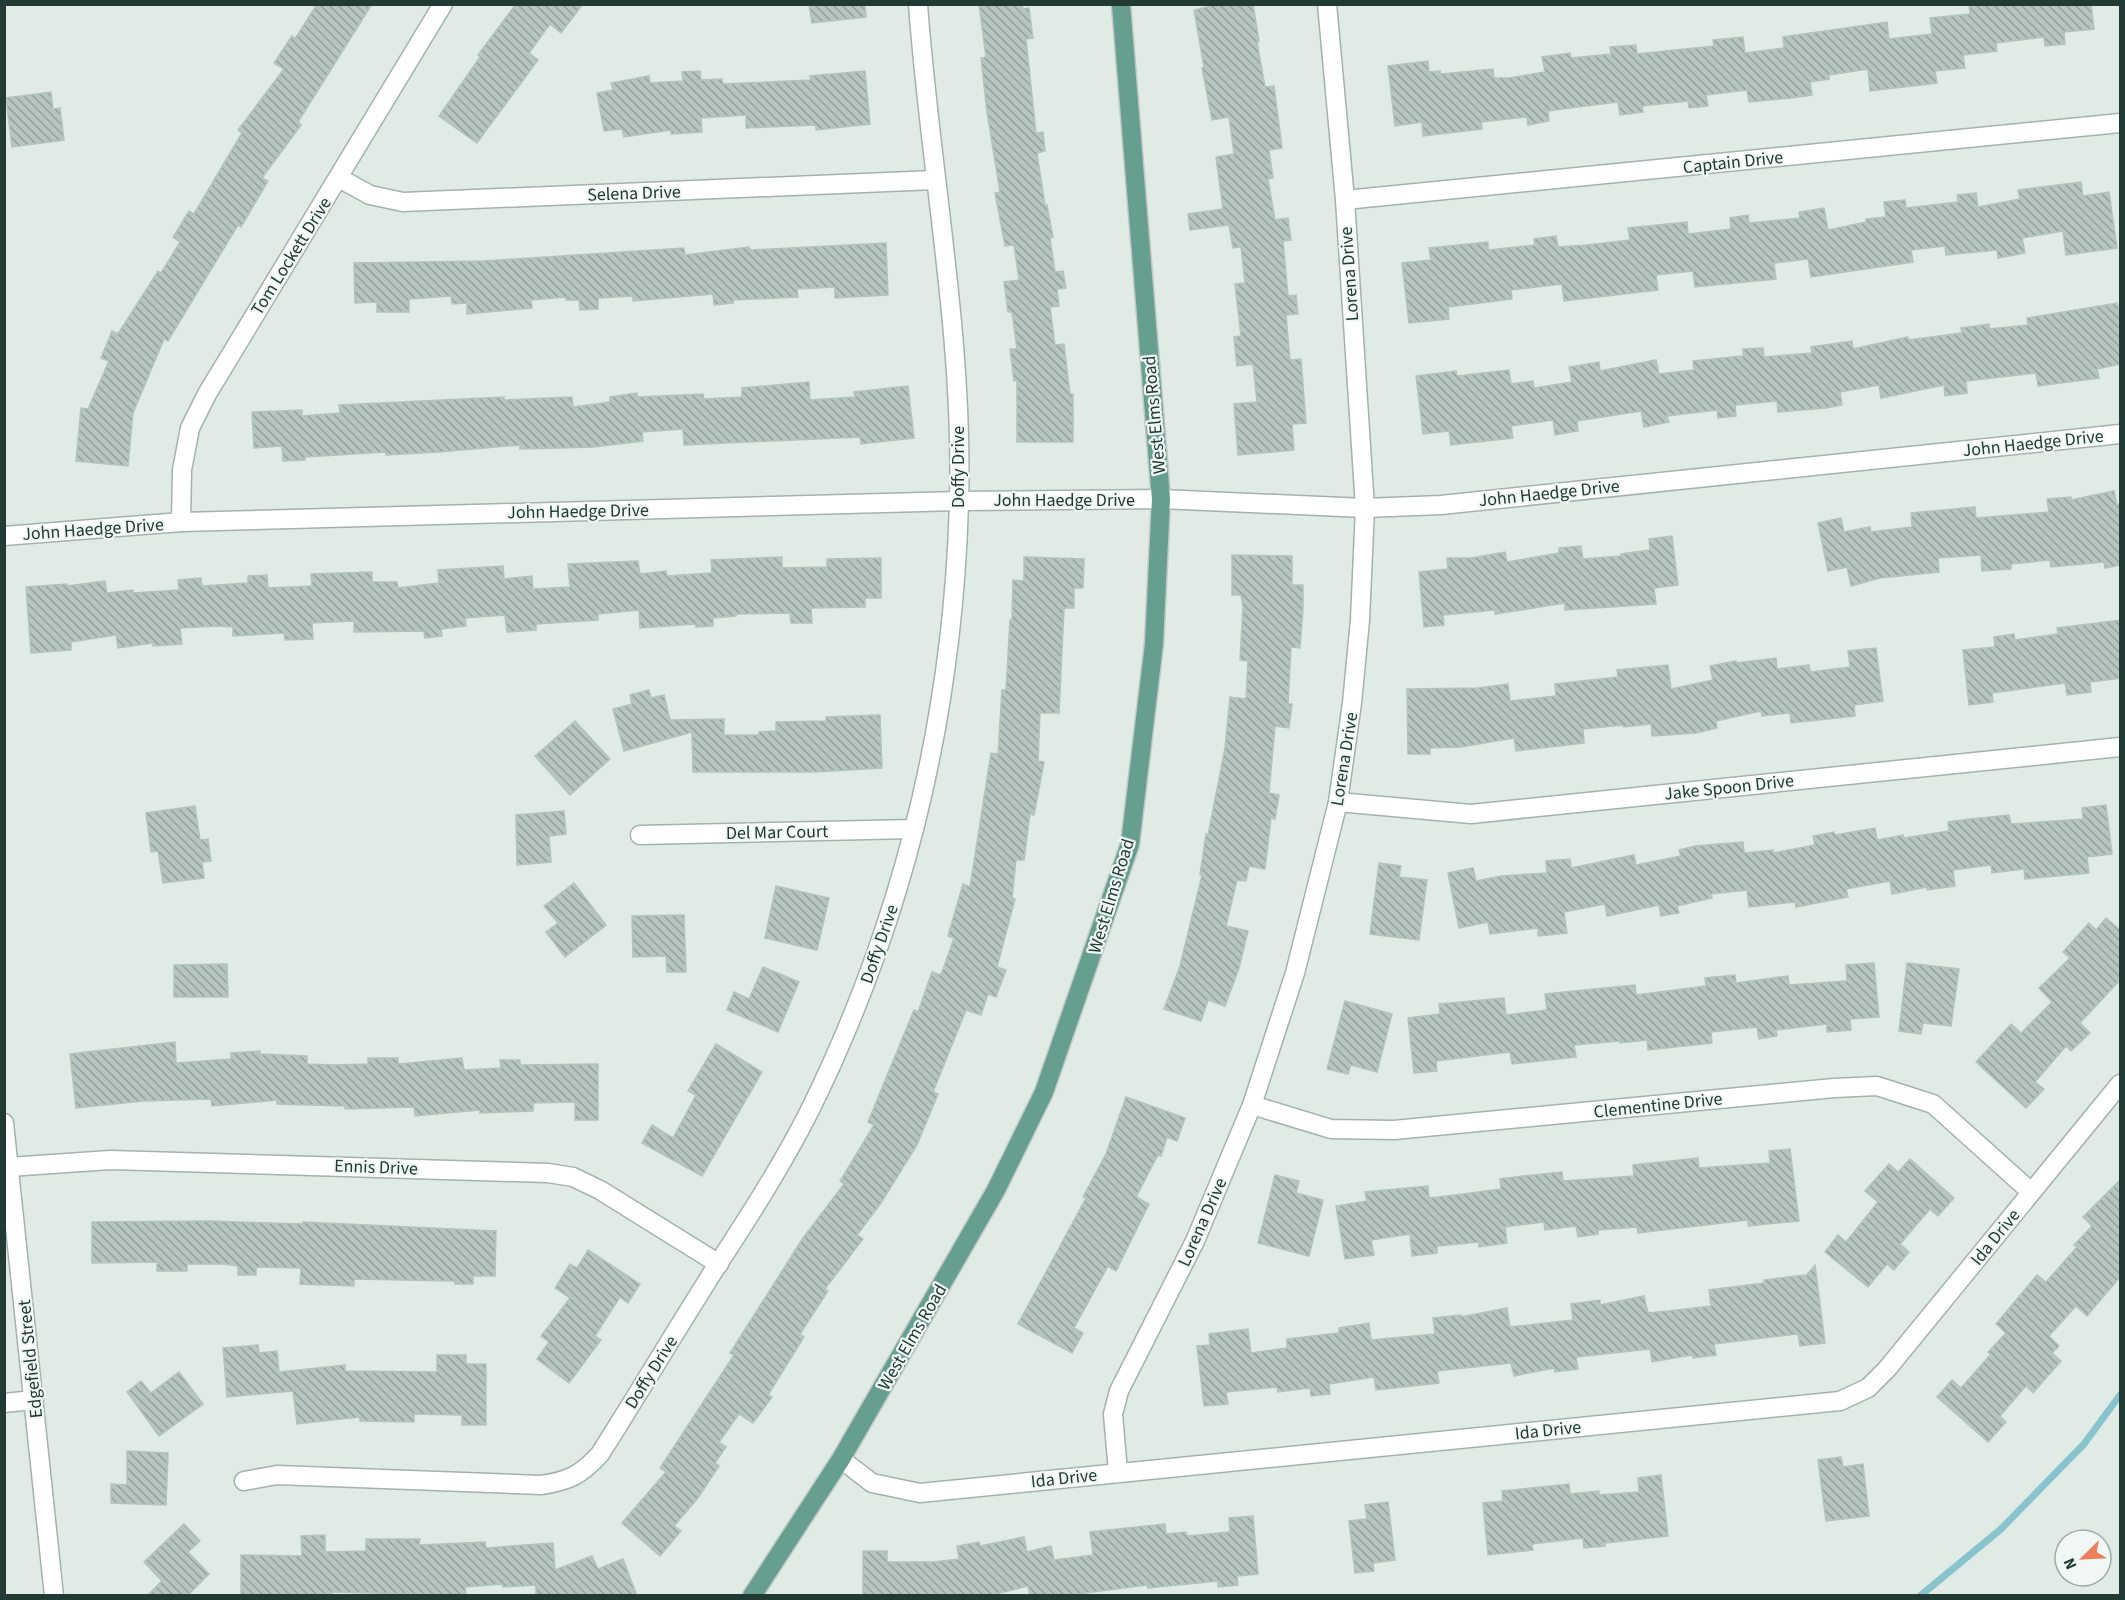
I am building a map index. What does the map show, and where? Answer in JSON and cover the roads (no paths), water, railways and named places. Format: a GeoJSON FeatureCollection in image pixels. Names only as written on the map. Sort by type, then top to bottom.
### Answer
{"type":"FeatureCollection","features":[{"type":"Feature","properties":{"kind":"main road","name":"West Elms Road"},"geometry":{"type":"LineString","coordinates":[[752,1596],[841,1459],[996,1190],[1044,1092],[1087,975],[1130,844],[1154,644],[1161,499],[1121,4]]}},
{"type":"Feature","properties":{"kind":"street","name":"Tom Lockett Drive"},"geometry":{"type":"LineString","coordinates":[[181,522],[182,470],[190,428],[213,384],[443,4]]}},
{"type":"Feature","properties":{"kind":"street","name":"Doffy Drive"},"geometry":{"type":"LineString","coordinates":[[243,1481],[277,1475],[541,1485],[566,1482],[588,1468],[600,1454],[749,1217],[807,1114],[857,1007],[894,906],[914,829],[947,674],[959,501],[957,410],[951,333],[918,4]]}},
{"type":"Feature","properties":{"kind":"street","name":"Lorena Drive"},"geometry":{"type":"LineString","coordinates":[[1118,1472],[1113,1413],[1119,1391],[1195,1241],[1252,1105],[1295,973],[1338,802],[1352,703],[1360,620],[1365,508],[1345,200],[1327,4]]}},
{"type":"Feature","properties":{"kind":"street","name":"Captain Drive"},"geometry":{"type":"LineString","coordinates":[[1345,200],[2121,123]]}},
{"type":"Feature","properties":{"kind":"street","name":"Selena Drive"},"geometry":{"type":"LineString","coordinates":[[339,178],[369,195],[403,202],[935,180]]}},
{"type":"Feature","properties":{"kind":"street","name":"John Haedge Drive"},"geometry":{"type":"LineString","coordinates":[[4,536],[181,522],[959,501],[1161,499],[1365,508],[1441,504],[2121,434]]}},
{"type":"Feature","properties":{"kind":"street","name":"Jake Spoon Drive"},"geometry":{"type":"LineString","coordinates":[[1338,802],[1471,814],[2121,747]]}},
{"type":"Feature","properties":{"kind":"street","name":"Del Mar Court"},"geometry":{"type":"LineString","coordinates":[[640,834],[914,829]]}},
{"type":"Feature","properties":{"kind":"street","name":"Ida Drive"},"geometry":{"type":"LineString","coordinates":[[841,1459],[872,1484],[920,1493],[1840,1401],[1868,1388],[1887,1369],[2121,1084]]}},
{"type":"Feature","properties":{"kind":"street","name":"Clementine Drive"},"geometry":{"type":"LineString","coordinates":[[1252,1105],[1331,1129],[1394,1130],[1834,1088],[1878,1086],[1933,1104],[2031,1192]]}},
{"type":"Feature","properties":{"kind":"street","name":"Edgefield Street"},"geometry":{"type":"LineString","coordinates":[[4,1123],[54,1596]]}},
{"type":"Feature","properties":{"kind":"street","name":"Ennis Drive"},"geometry":{"type":"LineString","coordinates":[[9,1167],[110,1160],[548,1173],[573,1177],[600,1190],[719,1264]]}},
{"type":"Feature","properties":{"kind":"street"},"geometry":{"type":"LineString","coordinates":[[4,1403],[34,1400]]}},
{"type":"Feature","properties":{"kind":"waterway"},"geometry":{"type":"LineString","coordinates":[[1920,1596],[2001,1529],[2084,1444],[2120,1395]]}}]}
